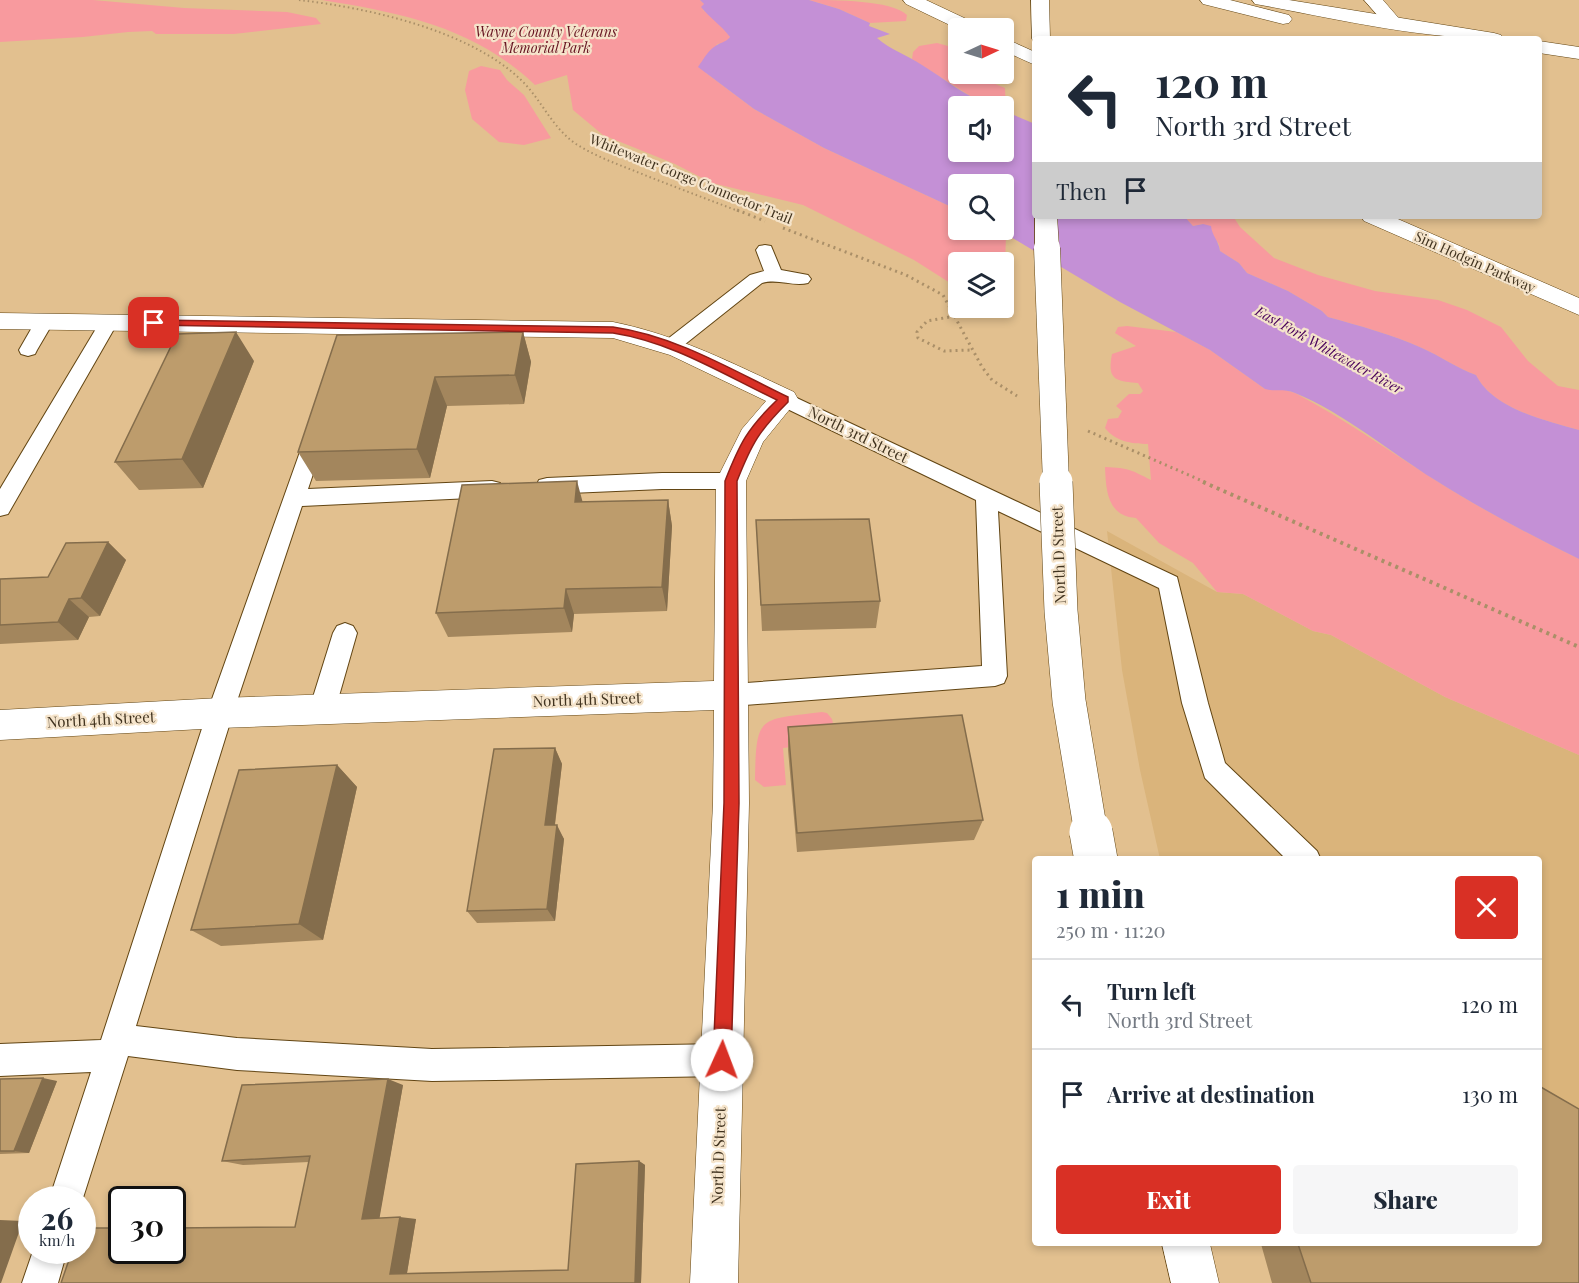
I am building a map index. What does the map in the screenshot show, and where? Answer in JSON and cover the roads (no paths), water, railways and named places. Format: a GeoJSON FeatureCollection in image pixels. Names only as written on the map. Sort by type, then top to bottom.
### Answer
{"type":"FeatureCollection","features":[{"type":"Feature","properties":{"kind":"street"},"geometry":{"type":"LineString","coordinates":[[912,0],[950,18]]}},
{"type":"Feature","properties":{"kind":"street"},"geometry":{"type":"LineString","coordinates":[[1040,0],[1041,36]]}},
{"type":"Feature","properties":{"kind":"street"},"geometry":{"type":"LineString","coordinates":[[1209,0],[1326,28],[1364,28],[1393,22]]}},
{"type":"Feature","properties":{"kind":"street"},"geometry":{"type":"LineString","coordinates":[[1261,0],[1476,36]]}},
{"type":"Feature","properties":{"kind":"street"},"geometry":{"type":"LineString","coordinates":[[1309,0],[1349,8],[1393,22]]}},
{"type":"Feature","properties":{"kind":"street"},"geometry":{"type":"LineString","coordinates":[[1373,0],[1393,22]]}},
{"type":"Feature","properties":{"kind":"street"},"geometry":{"type":"LineString","coordinates":[[1542,47],[1579,53]]}},
{"type":"Feature","properties":{"kind":"street"},"geometry":{"type":"LineString","coordinates":[[1014,49],[1032,58]]}},
{"type":"Feature","properties":{"kind":"street","name":"North D Street"},"geometry":{"type":"LineString","coordinates":[[1046,219],[1062,622],[1069,702],[1095,856]]}},
{"type":"Feature","properties":{"kind":"street","name":"Sim Hodgin Parkway"},"geometry":{"type":"LineString","coordinates":[[1379,219],[1579,307]]}},
{"type":"Feature","properties":{"kind":"street","name":"North 3rd Street"},"geometry":{"type":"LineString","coordinates":[[0,321],[109,322],[350,335],[613,330],[634,333],[672,345],[784,399]]}},
{"type":"Feature","properties":{"kind":"street","name":"North D Street"},"geometry":{"type":"LineString","coordinates":[[714,1283],[731,815],[731,481],[746,442],[784,399]]}},
{"type":"Feature","properties":{"kind":"street","name":"North 4th Street"},"geometry":{"type":"LineString","coordinates":[[0,725],[220,713],[732,695]]}},
{"type":"Feature","properties":{"kind":"street"},"geometry":{"type":"LineString","coordinates":[[1186,1246],[1195,1283]]}},
{"type":"Feature","properties":{"kind":"lane"},"geometry":{"type":"LineString","coordinates":[[765,250],[774,274]]}},
{"type":"Feature","properties":{"kind":"lane"},"geometry":{"type":"LineString","coordinates":[[672,345],[748,284],[774,274],[802,279]]}},
{"type":"Feature","properties":{"kind":"lane"},"geometry":{"type":"LineString","coordinates":[[28,350],[45,321]]}},
{"type":"Feature","properties":{"kind":"lane"},"geometry":{"type":"LineString","coordinates":[[0,508],[109,322]]}},
{"type":"Feature","properties":{"kind":"lane","name":"North 3rd Street"},"geometry":{"type":"LineString","coordinates":[[784,399],[1168,583],[1195,704],[1214,770],[1303,856]]}},
{"type":"Feature","properties":{"kind":"lane"},"geometry":{"type":"LineString","coordinates":[[70,1186],[220,713],[321,421]]}},
{"type":"Feature","properties":{"kind":"lane"},"geometry":{"type":"LineString","coordinates":[[532,487],[662,481],[731,481]]}},
{"type":"Feature","properties":{"kind":"lane"},"geometry":{"type":"LineString","coordinates":[[294,498],[508,488]]}},
{"type":"Feature","properties":{"kind":"lane","name":"North 4th Street"},"geometry":{"type":"LineString","coordinates":[[732,695],[995,676],[987,498]]}},
{"type":"Feature","properties":{"kind":"lane"},"geometry":{"type":"LineString","coordinates":[[322,710],[345,633]]}},
{"type":"Feature","properties":{"kind":"lane"},"geometry":{"type":"LineString","coordinates":[[0,1060],[115,1047],[432,1065],[722,1060]]}},
{"type":"Feature","properties":{"kind":"lane"},"geometry":{"type":"LineString","coordinates":[[40,1283],[46,1264]]}},
{"type":"Feature","properties":{"kind":"water","name":"East Fork Whitewater River"},"geometry":{"type":"Polygon","coordinates":[[[700,0],[809,0],[839,9],[870,23],[869,26],[890,34],[877,38],[882,42],[970,96],[948,96],[948,162],[1014,162],[1014,115],[1032,123],[1032,219],[1187,219],[1193,226],[1203,224],[1211,226],[1220,251],[1239,263],[1247,273],[1288,291],[1328,317],[1429,351],[1476,375],[1494,397],[1521,412],[1579,430],[1579,559],[1470,501],[1313,401],[1283,390],[1265,389],[1210,350],[1120,302],[1014,239],[1014,174],[948,174],[948,205],[824,148],[754,109],[698,67],[716,45],[730,37],[701,7],[704,4],[700,0]]]}},
{"type":"Feature","properties":{"kind":"park label","name":"Wayne County Veterans Memorial Park"},"geometry":{"type":"Point","coordinates":[546,40]}}]}
